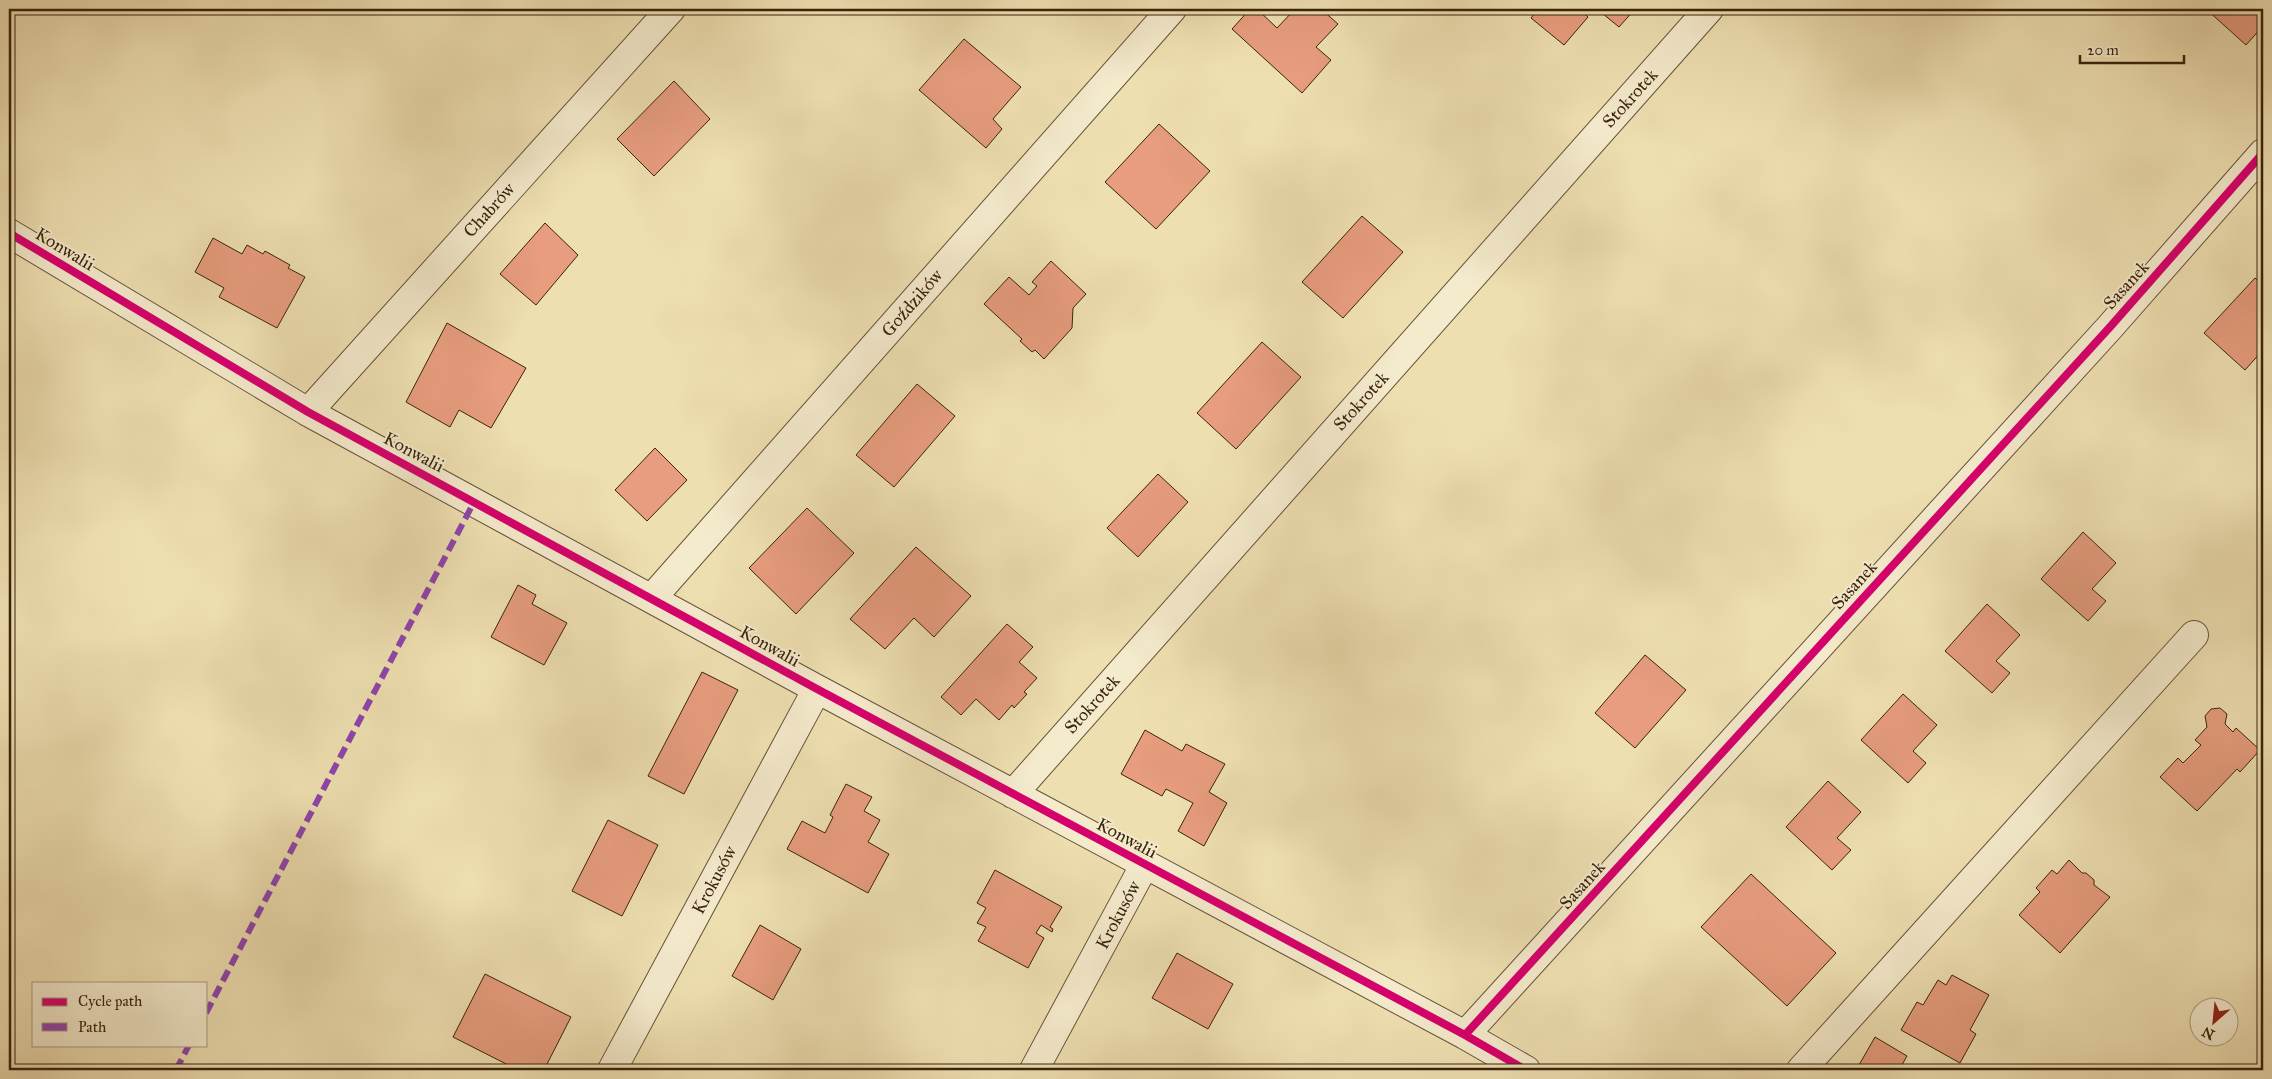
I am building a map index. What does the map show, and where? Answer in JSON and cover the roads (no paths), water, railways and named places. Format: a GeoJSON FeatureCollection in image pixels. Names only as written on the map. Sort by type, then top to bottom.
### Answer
{"type":"FeatureCollection","features":[{"type":"Feature","properties":{"kind":"street","name":"Chabrów"},"geometry":{"type":"LineString","coordinates":[[308,412],[671,9]]}},
{"type":"Feature","properties":{"kind":"street","name":"Goździków"},"geometry":{"type":"LineString","coordinates":[[652,598],[1172,9]]}},
{"type":"Feature","properties":{"kind":"street","name":"Stokrotek"},"geometry":{"type":"LineString","coordinates":[[1013,794],[1709,9]]}},
{"type":"Feature","properties":{"kind":"street","name":"Sasanek"},"geometry":{"type":"LineString","coordinates":[[1465,1035],[2103,334],[2263,153]]}},
{"type":"Feature","properties":{"kind":"street","name":"Konwalii"},"geometry":{"type":"LineString","coordinates":[[9,233],[308,412],[817,689],[1465,1035],[1526,1070]]}},
{"type":"Feature","properties":{"kind":"street"},"geometry":{"type":"LineString","coordinates":[[1801,1070],[2194,634]]}},
{"type":"Feature","properties":{"kind":"street","name":"Krokusów"},"geometry":{"type":"LineString","coordinates":[[612,1070],[817,689]]}},
{"type":"Feature","properties":{"kind":"street","name":"Krokusów"},"geometry":{"type":"LineString","coordinates":[[1034,1070],[1145,864]]}}]}
